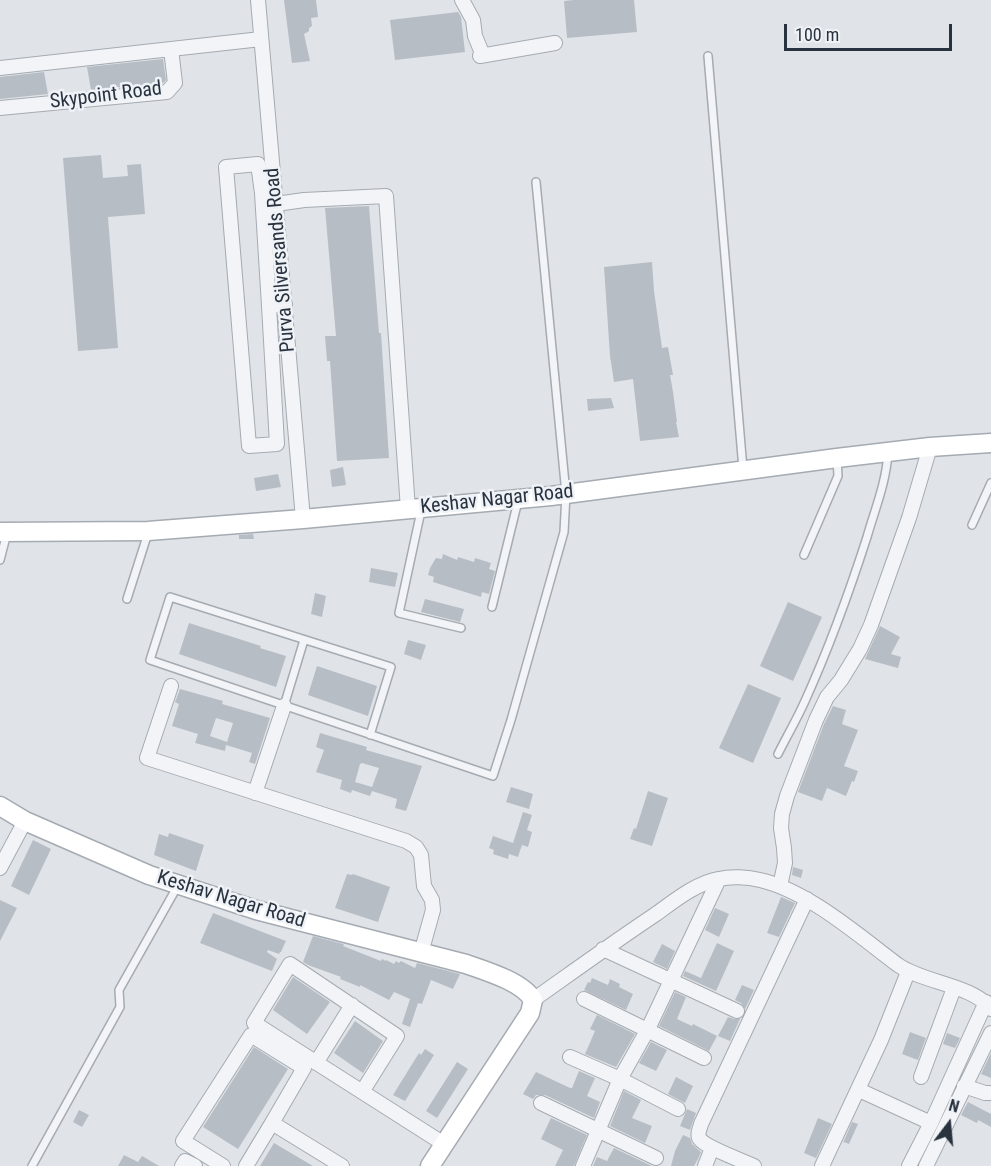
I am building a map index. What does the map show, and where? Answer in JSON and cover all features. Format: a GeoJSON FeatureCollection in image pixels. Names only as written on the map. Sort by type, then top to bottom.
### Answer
{"type":"FeatureCollection","features":[{"type":"Feature","properties":{"kind":"street","name":"Purva Silversands Road"},"geometry":{"type":"LineString","coordinates":[[258,0],[303,519]]}},
{"type":"Feature","properties":{"kind":"street"},"geometry":{"type":"LineString","coordinates":[[462,0],[473,20],[475,36],[482,53],[480,56],[555,43]]}},
{"type":"Feature","properties":{"kind":"street","name":"Skypoint Road"},"geometry":{"type":"LineString","coordinates":[[0,68],[261,39]]}},
{"type":"Feature","properties":{"kind":"street","name":"Skypoint Road"},"geometry":{"type":"LineString","coordinates":[[0,108],[167,92],[175,83],[171,49]]}},
{"type":"Feature","properties":{"kind":"street"},"geometry":{"type":"LineString","coordinates":[[258,164],[269,306],[277,444],[249,446],[226,167],[258,164]]}},
{"type":"Feature","properties":{"kind":"street"},"geometry":{"type":"LineString","coordinates":[[276,204],[304,200],[386,196],[415,509]]}},
{"type":"Feature","properties":{"kind":"street"},"geometry":{"type":"LineString","coordinates":[[269,306],[285,304]]}},
{"type":"Feature","properties":{"kind":"street","name":"Keshav Nagar Road"},"geometry":{"type":"LineString","coordinates":[[3,532],[148,531],[415,509],[566,494],[930,447],[991,443]]}},
{"type":"Feature","properties":{"kind":"street"},"geometry":{"type":"LineString","coordinates":[[780,886],[784,863],[782,814],[787,796],[819,713],[827,697],[841,680],[860,649],[871,625],[909,518],[930,447]]}},
{"type":"Feature","properties":{"kind":"street"},"geometry":{"type":"LineString","coordinates":[[171,686],[147,758],[406,841],[416,847],[421,855],[424,886],[432,900],[433,910],[421,953]]}},
{"type":"Feature","properties":{"kind":"street"},"geometry":{"type":"LineString","coordinates":[[255,793],[284,706]]}},
{"type":"Feature","properties":{"kind":"street","name":"Keshav Nagar Road"},"geometry":{"type":"LineString","coordinates":[[0,806],[25,821],[149,875],[256,910],[466,964],[494,974],[529,993],[533,1000]]}},
{"type":"Feature","properties":{"kind":"street"},"geometry":{"type":"LineString","coordinates":[[0,868],[25,821]]}},
{"type":"Feature","properties":{"kind":"street"},"geometry":{"type":"LineString","coordinates":[[430,1166],[530,1013],[533,1000],[603,949],[693,889],[719,879],[739,878],[758,879],[780,886],[807,899],[908,972],[975,996],[988,1006],[909,1166]]}},
{"type":"Feature","properties":{"kind":"street"},"geometry":{"type":"LineString","coordinates":[[583,1166],[620,1079],[648,1029],[719,879]]}},
{"type":"Feature","properties":{"kind":"street"},"geometry":{"type":"LineString","coordinates":[[754,1166],[712,1148],[701,1141],[698,1135],[701,1124],[807,899]]}},
{"type":"Feature","properties":{"kind":"street"},"geometry":{"type":"LineString","coordinates":[[603,949],[737,1011]]}},
{"type":"Feature","properties":{"kind":"street"},"geometry":{"type":"LineString","coordinates":[[362,1092],[397,1036],[290,964],[254,1023],[316,1063],[444,1144]]}},
{"type":"Feature","properties":{"kind":"street"},"geometry":{"type":"LineString","coordinates":[[822,1166],[859,1090],[908,972]]}},
{"type":"Feature","properties":{"kind":"street"},"geometry":{"type":"LineString","coordinates":[[921,1077],[954,988]]}},
{"type":"Feature","properties":{"kind":"street"},"geometry":{"type":"LineString","coordinates":[[584,999],[704,1058]]}},
{"type":"Feature","properties":{"kind":"street"},"geometry":{"type":"LineString","coordinates":[[316,1063],[352,1005]]}},
{"type":"Feature","properties":{"kind":"street"},"geometry":{"type":"LineString","coordinates":[[926,1166],[991,1033]]}},
{"type":"Feature","properties":{"kind":"street"},"geometry":{"type":"LineString","coordinates":[[223,1166],[183,1141],[251,1035],[304,1068],[246,1166]]}},
{"type":"Feature","properties":{"kind":"street"},"geometry":{"type":"LineString","coordinates":[[570,1057],[620,1079],[678,1109]]}},
{"type":"Feature","properties":{"kind":"street"},"geometry":{"type":"LineString","coordinates":[[964,1086],[991,1093]]}},
{"type":"Feature","properties":{"kind":"street"},"geometry":{"type":"LineString","coordinates":[[859,1090],[931,1123]]}},
{"type":"Feature","properties":{"kind":"street"},"geometry":{"type":"LineString","coordinates":[[541,1103],[656,1158]]}},
{"type":"Feature","properties":{"kind":"street"},"geometry":{"type":"LineString","coordinates":[[272,1123],[342,1166]]}},
{"type":"Feature","properties":{"kind":"street"},"geometry":{"type":"LineString","coordinates":[[705,1166],[712,1148]]}},
{"type":"Feature","properties":{"kind":"street"},"geometry":{"type":"LineString","coordinates":[[182,1166],[185,1161],[195,1166]]}},
{"type":"Feature","properties":{"kind":"lane"},"geometry":{"type":"LineString","coordinates":[[708,56],[743,470]]}},
{"type":"Feature","properties":{"kind":"lane"},"geometry":{"type":"LineString","coordinates":[[370,735],[391,667],[170,597],[150,660],[284,706],[370,735],[493,776],[564,532],[566,494],[536,182]]}},
{"type":"Feature","properties":{"kind":"lane"},"geometry":{"type":"LineString","coordinates":[[778,754],[804,703],[861,557],[887,472],[888,452]]}},
{"type":"Feature","properties":{"kind":"lane"},"geometry":{"type":"LineString","coordinates":[[804,555],[838,476],[837,458]]}},
{"type":"Feature","properties":{"kind":"lane"},"geometry":{"type":"LineString","coordinates":[[972,525],[991,483]]}},
{"type":"Feature","properties":{"kind":"lane"},"geometry":{"type":"LineString","coordinates":[[492,607],[519,499]]}},
{"type":"Feature","properties":{"kind":"lane"},"geometry":{"type":"LineString","coordinates":[[415,509],[399,613],[461,628]]}},
{"type":"Feature","properties":{"kind":"lane"},"geometry":{"type":"LineString","coordinates":[[127,599],[148,531]]}},
{"type":"Feature","properties":{"kind":"lane"},"geometry":{"type":"LineString","coordinates":[[0,560],[3,532]]}},
{"type":"Feature","properties":{"kind":"lane"},"geometry":{"type":"LineString","coordinates":[[284,706],[304,640]]}},
{"type":"Feature","properties":{"kind":"lane"},"geometry":{"type":"LineString","coordinates":[[32,1166],[120,1007],[119,990],[178,884]]}},
{"type":"Feature","properties":{"kind":"building"},"geometry":{"type":"Polygon","coordinates":[[[284,0],[316,0],[318,17],[311,18],[312,26],[304,34],[310,61],[292,63],[284,0]]]}},
{"type":"Feature","properties":{"kind":"building"},"geometry":{"type":"Polygon","coordinates":[[[634,0],[637,32],[567,38],[564,1],[634,0]]]}},
{"type":"Feature","properties":{"kind":"building"},"geometry":{"type":"Polygon","coordinates":[[[458,12],[461,17],[465,52],[395,60],[390,20],[458,12]]]}},
{"type":"Feature","properties":{"kind":"building"},"geometry":{"type":"Polygon","coordinates":[[[163,59],[166,80],[163,83],[91,90],[87,67],[163,59]]]}},
{"type":"Feature","properties":{"kind":"building"},"geometry":{"type":"Polygon","coordinates":[[[44,72],[48,94],[0,99],[0,77],[44,72]]]}},
{"type":"Feature","properties":{"kind":"building"},"geometry":{"type":"Polygon","coordinates":[[[101,155],[103,178],[128,176],[127,165],[141,164],[145,214],[108,217],[118,348],[78,351],[63,158],[101,155]]]}},
{"type":"Feature","properties":{"kind":"building"},"geometry":{"type":"Polygon","coordinates":[[[369,206],[379,333],[381,333],[389,458],[337,461],[330,361],[327,361],[325,336],[336,336],[325,208],[369,206]]]}},
{"type":"Feature","properties":{"kind":"building"},"geometry":{"type":"Polygon","coordinates":[[[652,262],[662,348],[668,347],[673,375],[670,375],[679,437],[640,441],[633,379],[614,382],[604,267],[652,262]]]}},
{"type":"Feature","properties":{"kind":"building"},"geometry":{"type":"Polygon","coordinates":[[[611,398],[614,408],[588,411],[587,399],[611,398]]]}},
{"type":"Feature","properties":{"kind":"building"},"geometry":{"type":"Polygon","coordinates":[[[343,467],[346,485],[332,487],[330,470],[343,467]]]}},
{"type":"Feature","properties":{"kind":"building"},"geometry":{"type":"Polygon","coordinates":[[[278,474],[281,487],[256,491],[254,478],[278,474]]]}},
{"type":"Feature","properties":{"kind":"building"},"geometry":{"type":"Polygon","coordinates":[[[253,534],[254,539],[239,539],[239,535],[253,534]]]}},
{"type":"Feature","properties":{"kind":"building"},"geometry":{"type":"Polygon","coordinates":[[[443,554],[457,560],[458,557],[474,562],[475,558],[491,563],[489,569],[495,571],[489,594],[482,592],[481,597],[433,582],[434,577],[428,575],[430,568],[436,558],[442,559],[443,554]]]}},
{"type":"Feature","properties":{"kind":"building"},"geometry":{"type":"Polygon","coordinates":[[[371,568],[398,573],[395,587],[369,582],[371,568]]]}},
{"type":"Feature","properties":{"kind":"building"},"geometry":{"type":"Polygon","coordinates":[[[315,593],[326,596],[322,617],[311,614],[315,593]]]}},
{"type":"Feature","properties":{"kind":"building"},"geometry":{"type":"Polygon","coordinates":[[[425,599],[464,609],[460,622],[421,612],[425,599]]]}},
{"type":"Feature","properties":{"kind":"building"},"geometry":{"type":"Polygon","coordinates":[[[788,602],[822,617],[793,681],[760,666],[788,602]]]}},
{"type":"Feature","properties":{"kind":"building"},"geometry":{"type":"Polygon","coordinates":[[[189,623],[286,656],[276,687],[179,654],[189,623]]]}},
{"type":"Feature","properties":{"kind":"building"},"geometry":{"type":"Polygon","coordinates":[[[880,626],[900,637],[891,654],[901,657],[898,668],[865,659],[880,626]]]}},
{"type":"Feature","properties":{"kind":"building"},"geometry":{"type":"Polygon","coordinates":[[[408,640],[426,645],[421,660],[404,654],[408,640]]]}},
{"type":"Feature","properties":{"kind":"building"},"geometry":{"type":"Polygon","coordinates":[[[317,666],[377,686],[368,716],[308,695],[317,666]]]}},
{"type":"Feature","properties":{"kind":"building"},"geometry":{"type":"Polygon","coordinates":[[[748,684],[781,698],[753,763],[719,748],[748,684]]]}},
{"type":"Feature","properties":{"kind":"building"},"geometry":{"type":"Polygon","coordinates":[[[180,689],[270,718],[255,764],[249,762],[252,753],[226,745],[225,751],[195,743],[198,734],[172,726],[179,704],[175,702],[180,689]],[[216,718],[210,736],[227,742],[233,723],[216,718]]]}},
{"type":"Feature","properties":{"kind":"building"},"geometry":{"type":"Polygon","coordinates":[[[833,706],[846,710],[842,724],[858,730],[844,766],[858,771],[846,796],[827,788],[822,801],[798,792],[833,706]]]}},
{"type":"Feature","properties":{"kind":"building"},"geometry":{"type":"Polygon","coordinates":[[[320,733],[367,747],[366,750],[422,766],[406,811],[395,808],[397,799],[372,791],[370,796],[352,790],[351,793],[340,789],[342,780],[316,772],[324,750],[316,747],[320,733]],[[360,764],[355,782],[372,787],[379,768],[360,764]]]}},
{"type":"Feature","properties":{"kind":"building"},"geometry":{"type":"Polygon","coordinates":[[[511,787],[533,794],[529,809],[506,802],[511,787]]]}},
{"type":"Feature","properties":{"kind":"building"},"geometry":{"type":"Polygon","coordinates":[[[648,791],[668,798],[652,846],[630,839],[634,828],[636,829],[648,791]]]}},
{"type":"Feature","properties":{"kind":"building"},"geometry":{"type":"Polygon","coordinates":[[[523,812],[532,815],[527,830],[532,832],[528,847],[522,845],[518,857],[509,854],[508,859],[493,854],[494,850],[489,848],[493,836],[513,843],[523,812]]]}},
{"type":"Feature","properties":{"kind":"building"},"geometry":{"type":"Polygon","coordinates":[[[169,833],[204,845],[196,871],[154,855],[159,834],[168,837],[169,833]]]}},
{"type":"Feature","properties":{"kind":"building"},"geometry":{"type":"Polygon","coordinates":[[[33,840],[51,849],[29,895],[11,886],[33,840]]]}},
{"type":"Feature","properties":{"kind":"building"},"geometry":{"type":"Polygon","coordinates":[[[793,867],[803,870],[801,878],[792,875],[793,867]]]}},
{"type":"Feature","properties":{"kind":"building"},"geometry":{"type":"Polygon","coordinates":[[[347,874],[390,887],[378,922],[335,908],[347,874]]]}},
{"type":"Feature","properties":{"kind":"building"},"geometry":{"type":"Polygon","coordinates":[[[781,897],[795,903],[779,937],[767,933],[781,897]]]}},
{"type":"Feature","properties":{"kind":"building"},"geometry":{"type":"Polygon","coordinates":[[[0,900],[17,908],[0,941],[0,900]]]}},
{"type":"Feature","properties":{"kind":"building"},"geometry":{"type":"Polygon","coordinates":[[[715,908],[729,914],[719,937],[705,930],[715,908]]]}},
{"type":"Feature","properties":{"kind":"building"},"geometry":{"type":"Polygon","coordinates":[[[213,913],[286,941],[279,954],[268,950],[267,952],[277,959],[272,971],[200,943],[213,913]]]}},
{"type":"Feature","properties":{"kind":"building"},"geometry":{"type":"Polygon","coordinates":[[[313,936],[344,944],[343,946],[381,961],[382,959],[394,964],[396,961],[399,963],[401,961],[415,968],[417,963],[460,974],[453,989],[431,980],[422,1004],[418,1003],[410,1027],[402,1024],[410,999],[394,992],[389,1000],[360,985],[360,987],[303,962],[313,936]]]}},
{"type":"Feature","properties":{"kind":"building"},"geometry":{"type":"Polygon","coordinates":[[[717,943],[734,951],[716,991],[683,976],[685,971],[701,978],[717,943]]]}},
{"type":"Feature","properties":{"kind":"building"},"geometry":{"type":"Polygon","coordinates":[[[662,944],[675,951],[667,969],[653,962],[662,944]]]}},
{"type":"Feature","properties":{"kind":"building"},"geometry":{"type":"Polygon","coordinates":[[[293,977],[330,1002],[307,1034],[273,1010],[293,977]]]}},
{"type":"Feature","properties":{"kind":"building"},"geometry":{"type":"Polygon","coordinates":[[[592,978],[608,985],[610,979],[633,994],[626,1010],[584,990],[592,978]]]}},
{"type":"Feature","properties":{"kind":"building"},"geometry":{"type":"Polygon","coordinates":[[[742,985],[754,990],[745,1009],[735,1000],[742,985]]]}},
{"type":"Feature","properties":{"kind":"building"},"geometry":{"type":"Polygon","coordinates":[[[675,992],[686,997],[677,1019],[717,1036],[709,1051],[659,1026],[675,992]]]}},
{"type":"Feature","properties":{"kind":"building"},"geometry":{"type":"Polygon","coordinates":[[[597,1015],[635,1034],[616,1067],[585,1054],[595,1031],[590,1029],[597,1015]]]}},
{"type":"Feature","properties":{"kind":"building"},"geometry":{"type":"Polygon","coordinates":[[[728,1017],[740,1019],[730,1041],[718,1036],[728,1017]]]}},
{"type":"Feature","properties":{"kind":"building"},"geometry":{"type":"Polygon","coordinates":[[[355,1021],[383,1041],[363,1073],[334,1053],[355,1021]]]}},
{"type":"Feature","properties":{"kind":"building"},"geometry":{"type":"Polygon","coordinates":[[[910,1032],[926,1038],[918,1060],[902,1054],[910,1032]]]}},
{"type":"Feature","properties":{"kind":"building"},"geometry":{"type":"Polygon","coordinates":[[[947,1033],[960,1038],[955,1048],[943,1044],[947,1033]]]}},
{"type":"Feature","properties":{"kind":"building"},"geometry":{"type":"Polygon","coordinates":[[[651,1042],[667,1050],[656,1071],[639,1063],[651,1042]]]}},
{"type":"Feature","properties":{"kind":"building"},"geometry":{"type":"Polygon","coordinates":[[[254,1047],[288,1069],[238,1149],[203,1127],[254,1047]]]}},
{"type":"Feature","properties":{"kind":"building"},"geometry":{"type":"Polygon","coordinates":[[[425,1049],[434,1055],[405,1101],[393,1095],[419,1053],[421,1055],[425,1049]]]}},
{"type":"Feature","properties":{"kind":"building"},"geometry":{"type":"Polygon","coordinates":[[[991,1053],[991,1078],[981,1074],[991,1053]]]}},
{"type":"Feature","properties":{"kind":"building"},"geometry":{"type":"Polygon","coordinates":[[[457,1062],[468,1069],[437,1118],[426,1111],[457,1062]]]}},
{"type":"Feature","properties":{"kind":"building"},"geometry":{"type":"Polygon","coordinates":[[[579,1071],[595,1078],[587,1096],[600,1102],[594,1118],[545,1095],[536,1095],[533,1099],[523,1094],[536,1072],[572,1088],[579,1071]]]}},
{"type":"Feature","properties":{"kind":"building"},"geometry":{"type":"Polygon","coordinates":[[[676,1077],[693,1086],[685,1103],[668,1094],[676,1077]]]}},
{"type":"Feature","properties":{"kind":"building"},"geometry":{"type":"Polygon","coordinates":[[[624,1091],[641,1100],[632,1118],[652,1126],[645,1143],[610,1126],[624,1091]]]}},
{"type":"Feature","properties":{"kind":"building"},"geometry":{"type":"Polygon","coordinates":[[[968,1102],[991,1114],[991,1127],[961,1115],[968,1102]]]}},
{"type":"Feature","properties":{"kind":"building"},"geometry":{"type":"Polygon","coordinates":[[[687,1109],[696,1113],[690,1130],[680,1126],[687,1109]]]}},
{"type":"Feature","properties":{"kind":"building"},"geometry":{"type":"Polygon","coordinates":[[[79,1110],[89,1115],[82,1127],[73,1122],[79,1110]]]}},
{"type":"Feature","properties":{"kind":"building"},"geometry":{"type":"Polygon","coordinates":[[[551,1118],[587,1135],[574,1166],[555,1166],[563,1150],[541,1139],[551,1118]]]}},
{"type":"Feature","properties":{"kind":"building"},"geometry":{"type":"Polygon","coordinates":[[[818,1118],[832,1124],[816,1158],[804,1153],[818,1118]]]}},
{"type":"Feature","properties":{"kind":"building"},"geometry":{"type":"Polygon","coordinates":[[[852,1122],[858,1124],[849,1144],[843,1143],[852,1122]]]}},
{"type":"Feature","properties":{"kind":"building"},"geometry":{"type":"Polygon","coordinates":[[[683,1135],[690,1138],[692,1144],[701,1152],[694,1166],[671,1166],[675,1151],[683,1135]]]}},
{"type":"Feature","properties":{"kind":"building"},"geometry":{"type":"Polygon","coordinates":[[[274,1143],[313,1166],[260,1166],[274,1143]]]}},
{"type":"Feature","properties":{"kind":"building"},"geometry":{"type":"Polygon","coordinates":[[[614,1148],[652,1166],[593,1166],[597,1157],[607,1161],[614,1148]]]}},
{"type":"Feature","properties":{"kind":"building"},"geometry":{"type":"Polygon","coordinates":[[[124,1155],[138,1162],[142,1156],[159,1166],[118,1166],[124,1155]]]}}]}
